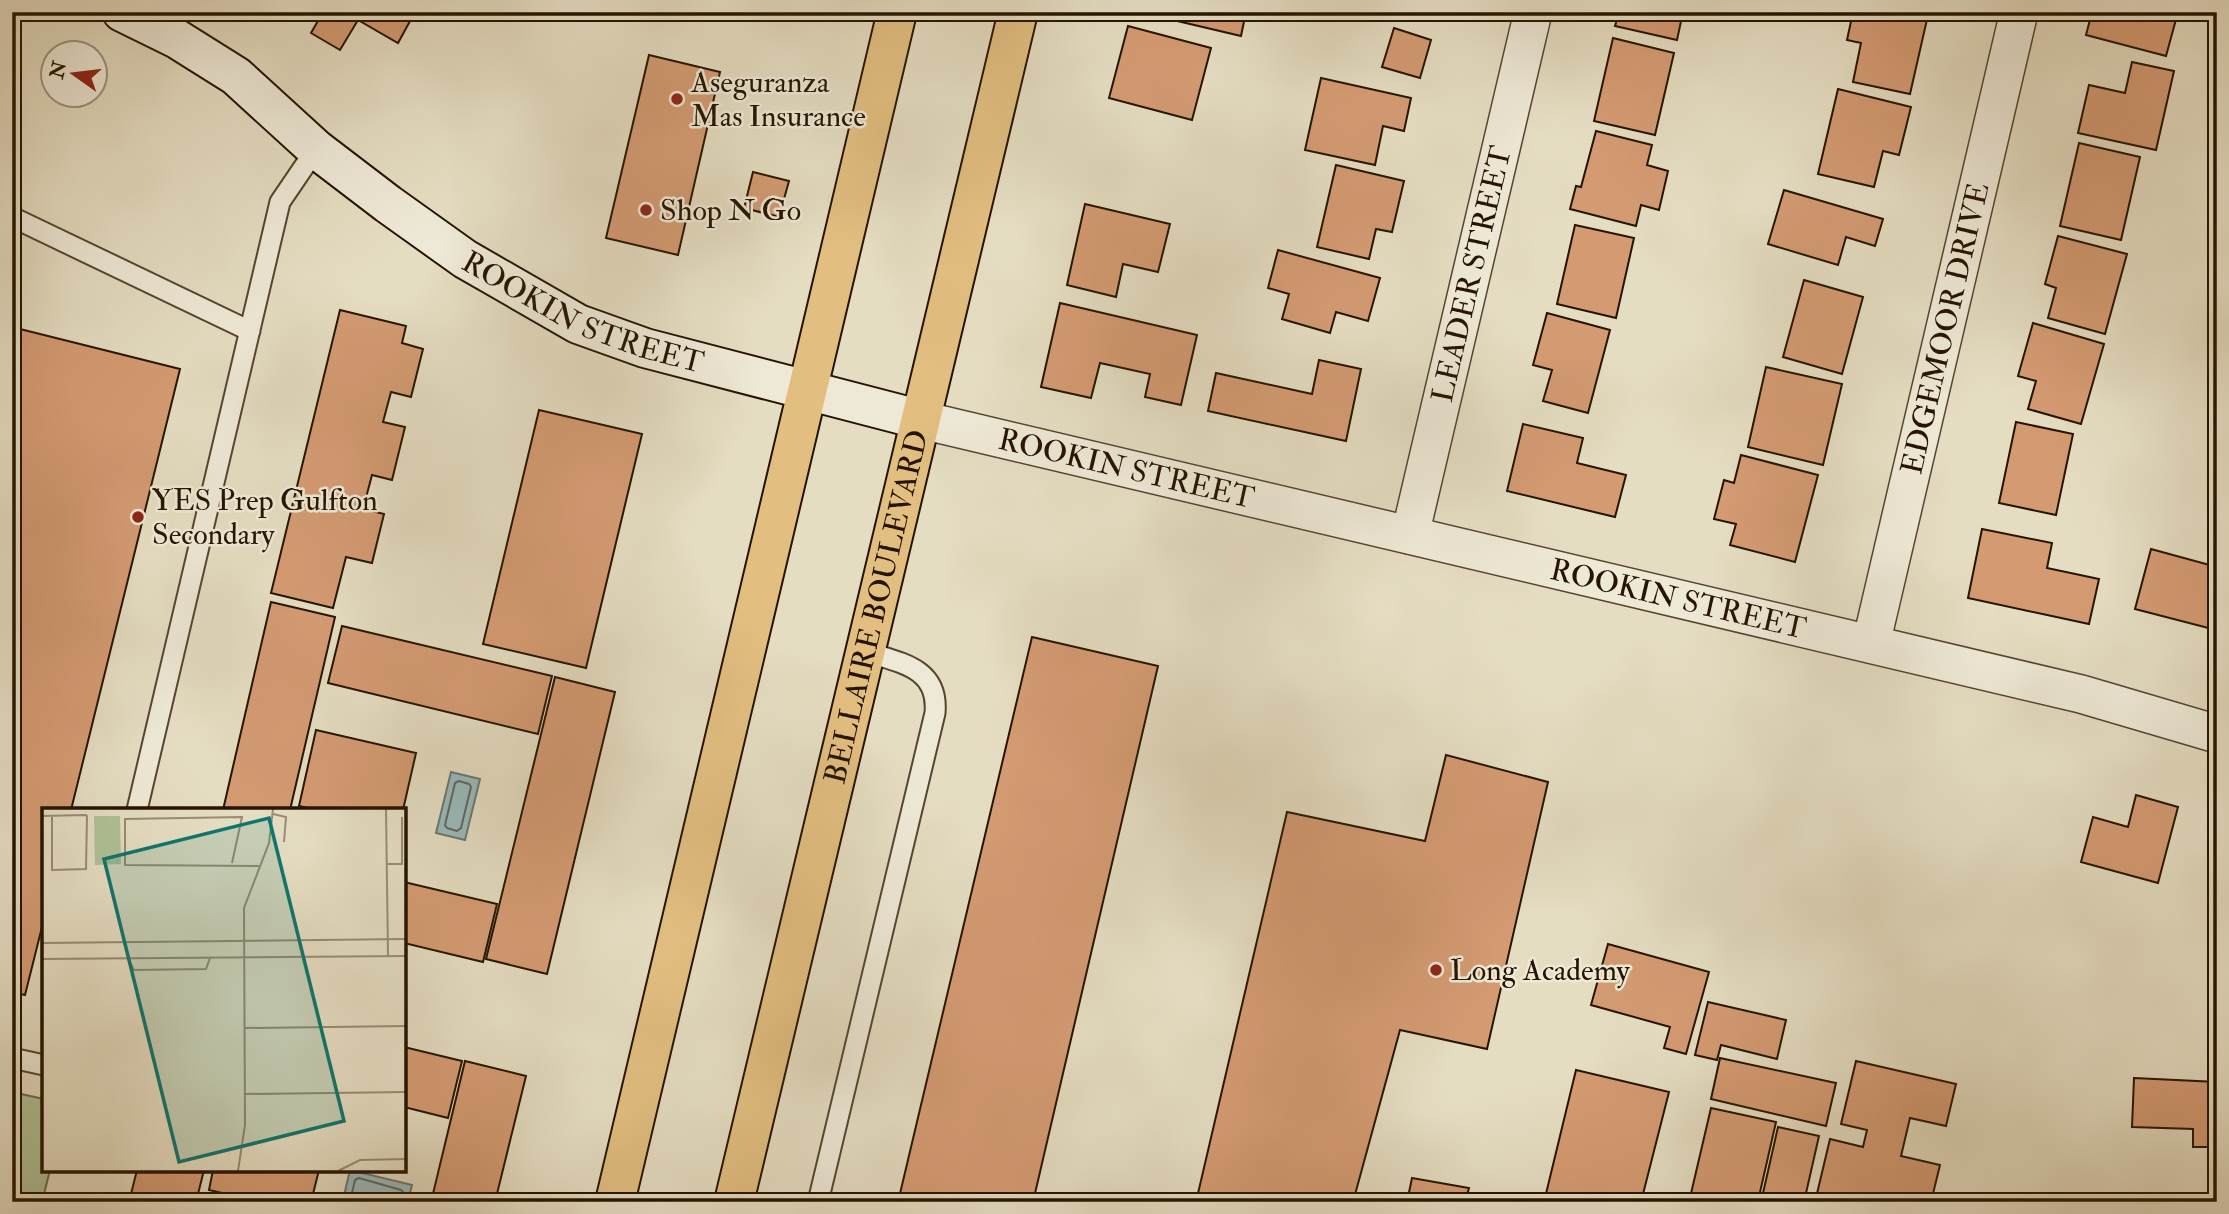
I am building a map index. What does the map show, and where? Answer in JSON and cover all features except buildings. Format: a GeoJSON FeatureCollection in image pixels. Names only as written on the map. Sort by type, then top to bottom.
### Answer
{"type":"FeatureCollection","features":[{"type":"Feature","properties":{"kind":"main road"},"geometry":{"type":"LineString","coordinates":[[615,1202],[897,12]]}},
{"type":"Feature","properties":{"kind":"main road","name":"BELLAIRE BOULEVARD"},"geometry":{"type":"LineString","coordinates":[[734,1202],[1018,12]]}},
{"type":"Feature","properties":{"kind":"street","name":"ROOKIN STREET"},"geometry":{"type":"LineString","coordinates":[[122,12],[177,39],[236,76],[316,149],[465,259],[578,324],[645,348],[922,420],[2081,694],[2217,734]]}},
{"type":"Feature","properties":{"kind":"street","name":"LEADER STREET"},"geometry":{"type":"LineString","coordinates":[[1409,536],[1533,12]]}},
{"type":"Feature","properties":{"kind":"street","name":"EDGEMOOR DRIVE"},"geometry":{"type":"LineString","coordinates":[[1871,644],[2019,12]]}},
{"type":"Feature","properties":{"kind":"lane"},"geometry":{"type":"LineString","coordinates":[[137,808],[280,202],[316,149]]}},
{"type":"Feature","properties":{"kind":"lane"},"geometry":{"type":"LineString","coordinates":[[12,218],[250,331]]}},
{"type":"Feature","properties":{"kind":"lane"},"geometry":{"type":"LineString","coordinates":[[818,1202],[937,698],[930,682],[911,666],[867,652]]}},
{"type":"Feature","properties":{"kind":"lane"},"geometry":{"type":"LineString","coordinates":[[12,1058],[42,1065]]}},
{"type":"Feature","properties":{"kind":"green space"},"geometry":{"type":"Polygon","coordinates":[[[12,1092],[42,1099],[42,1172],[50,1172],[42,1202],[12,1202],[12,1092]]]}},
{"type":"Feature","properties":{"kind":"water"},"geometry":{"type":"Polygon","coordinates":[[[451,772],[480,779],[465,840],[436,833],[451,772]]]}},
{"type":"Feature","properties":{"kind":"water"},"geometry":{"type":"Polygon","coordinates":[[[350,1172],[412,1185],[408,1202],[343,1200],[350,1172]]]}},
{"type":"Feature","properties":{"kind":"place","name":"Aseguranza Mas Insurance"},"geometry":{"type":"Point","coordinates":[677,99]}},
{"type":"Feature","properties":{"kind":"place","name":"Shop N Go"},"geometry":{"type":"Point","coordinates":[646,210]}},
{"type":"Feature","properties":{"kind":"place","name":"YES Prep Gulfton Secondary"},"geometry":{"type":"Point","coordinates":[138,517]}},
{"type":"Feature","properties":{"kind":"place","name":"Long Academy"},"geometry":{"type":"Point","coordinates":[1436,970]}}]}
